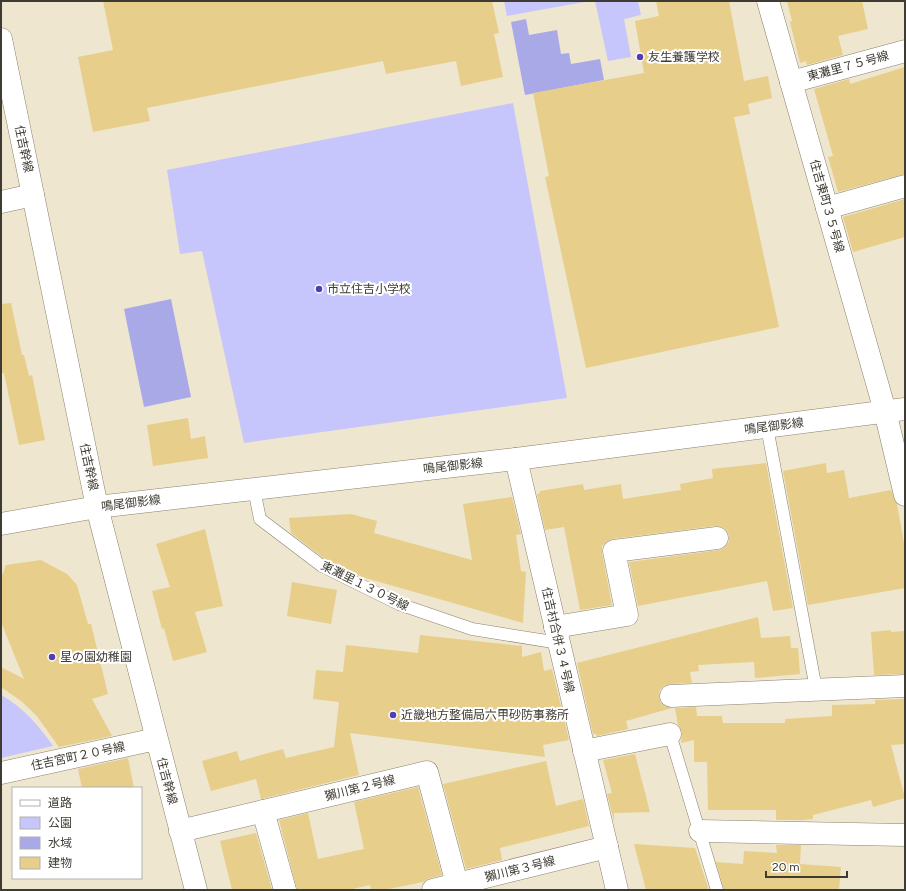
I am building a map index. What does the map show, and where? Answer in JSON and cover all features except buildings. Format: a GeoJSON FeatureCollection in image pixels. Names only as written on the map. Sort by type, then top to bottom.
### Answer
{"type":"FeatureCollection","features":[{"type":"Feature","properties":{"kind":"street","name":"住吉東町３５号線"},"geometry":{"type":"LineString","coordinates":[[768,1],[827,208],[895,410],[905,495]]}},
{"type":"Feature","properties":{"kind":"street","name":"住吉幹線"},"geometry":{"type":"LineString","coordinates":[[1,39],[97,507],[196,890]]}},
{"type":"Feature","properties":{"kind":"street","name":"東灘里７５号線"},"geometry":{"type":"LineString","coordinates":[[791,82],[905,51]]}},
{"type":"Feature","properties":{"kind":"street"},"geometry":{"type":"LineString","coordinates":[[827,208],[905,186]]}},
{"type":"Feature","properties":{"kind":"street"},"geometry":{"type":"LineString","coordinates":[[1,202],[33,195]]}},
{"type":"Feature","properties":{"kind":"street","name":"鳴尾御影線"},"geometry":{"type":"LineString","coordinates":[[1,524],[97,507],[516,459],[895,410]]}},
{"type":"Feature","properties":{"kind":"street","name":"住吉村合併３４号線"},"geometry":{"type":"LineString","coordinates":[[516,459],[617,890]]}},
{"type":"Feature","properties":{"kind":"street"},"geometry":{"type":"LineString","coordinates":[[557,635],[627,615],[614,551],[717,538]]}},
{"type":"Feature","properties":{"kind":"street"},"geometry":{"type":"LineString","coordinates":[[671,696],[905,686]]}},
{"type":"Feature","properties":{"kind":"street"},"geometry":{"type":"LineString","coordinates":[[584,751],[670,734]]}},
{"type":"Feature","properties":{"kind":"street","name":"住吉宮町２０号線"},"geometry":{"type":"LineString","coordinates":[[1,773],[156,739]]}},
{"type":"Feature","properties":{"kind":"street","name":"獺川第２号線"},"geometry":{"type":"LineString","coordinates":[[180,831],[427,772],[457,884]]}},
{"type":"Feature","properties":{"kind":"street"},"geometry":{"type":"LineString","coordinates":[[263,811],[285,890]]}},
{"type":"Feature","properties":{"kind":"street"},"geometry":{"type":"LineString","coordinates":[[700,831],[905,835]]}},
{"type":"Feature","properties":{"kind":"street","name":"獺川第３号線"},"geometry":{"type":"LineString","coordinates":[[433,890],[607,847]]}},
{"type":"Feature","properties":{"kind":"lane"},"geometry":{"type":"LineString","coordinates":[[767,427],[816,689]]}},
{"type":"Feature","properties":{"kind":"lane","name":"東灘里１３０号線"},"geometry":{"type":"LineString","coordinates":[[254,489],[260,519],[322,566],[399,604],[472,629],[557,635]]}},
{"type":"Feature","properties":{"kind":"lane"},"geometry":{"type":"LineString","coordinates":[[670,734],[717,890]]}},
{"type":"Feature","properties":{"kind":"green space"},"geometry":{"type":"Polygon","coordinates":[[[504,1],[590,1],[507,16],[504,1]]]}},
{"type":"Feature","properties":{"kind":"green space"},"geometry":{"type":"Polygon","coordinates":[[[595,1],[638,1],[641,15],[624,19],[631,57],[608,61],[595,1]]]}},
{"type":"Feature","properties":{"kind":"green space"},"geometry":{"type":"Polygon","coordinates":[[[513,103],[567,398],[244,443],[202,251],[180,254],[167,170],[513,103]]]}},
{"type":"Feature","properties":{"kind":"green space"},"geometry":{"type":"Polygon","coordinates":[[[1,695],[23,711],[42,731],[53,746],[1,758],[1,695]]]}},
{"type":"Feature","properties":{"kind":"water"},"geometry":{"type":"Polygon","coordinates":[[[526,19],[529,35],[557,30],[561,54],[569,53],[571,64],[600,59],[604,80],[525,95],[511,22],[526,19]]]}},
{"type":"Feature","properties":{"kind":"water"},"geometry":{"type":"Polygon","coordinates":[[[171,299],[191,397],[144,407],[124,309],[171,299]]]}},
{"type":"Feature","properties":{"kind":"place","name":"友生養護学校"},"geometry":{"type":"Point","coordinates":[640,57]}},
{"type":"Feature","properties":{"kind":"place","name":"市立住吉小学校"},"geometry":{"type":"Point","coordinates":[319,289]}},
{"type":"Feature","properties":{"kind":"place","name":"星の園幼稚園"},"geometry":{"type":"Point","coordinates":[52,657]}},
{"type":"Feature","properties":{"kind":"place","name":"近畿地方整備局六甲砂防事務所"},"geometry":{"type":"Point","coordinates":[393,715]}}]}
